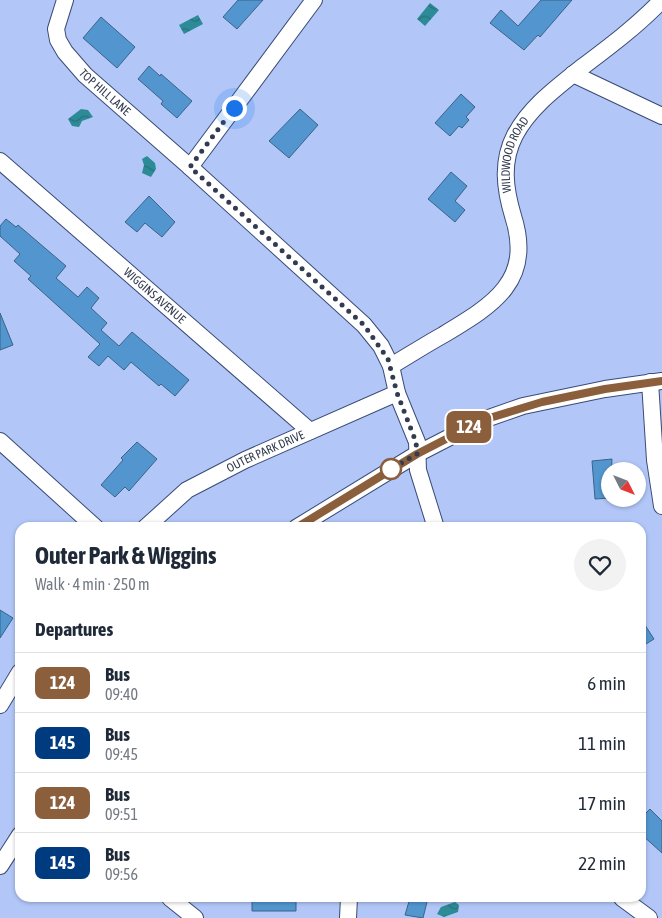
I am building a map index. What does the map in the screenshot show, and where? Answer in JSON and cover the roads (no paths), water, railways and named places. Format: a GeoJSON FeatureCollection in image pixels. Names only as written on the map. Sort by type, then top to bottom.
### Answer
{"type":"FeatureCollection","features":[{"type":"Feature","properties":{"kind":"street","name":"TOP HILL LANE"},"geometry":{"type":"LineString","coordinates":[[65,0],[56,29],[58,40],[65,52],[85,75],[190,167]]}},
{"type":"Feature","properties":{"kind":"street"},"geometry":{"type":"LineString","coordinates":[[314,0],[190,167],[364,325],[381,346],[391,366],[397,393],[416,442],[418,470],[434,522]]}},
{"type":"Feature","properties":{"kind":"street","name":"WILDWOOD ROAD"},"geometry":{"type":"LineString","coordinates":[[391,366],[483,311],[510,283],[515,271],[520,246],[504,176],[513,137],[524,120],[551,91],[631,29],[662,0]]}},
{"type":"Feature","properties":{"kind":"street"},"geometry":{"type":"LineString","coordinates":[[573,74],[662,116]]}},
{"type":"Feature","properties":{"kind":"street","name":"WIGGINS AVENUE"},"geometry":{"type":"LineString","coordinates":[[0,161],[310,431]]}},
{"type":"Feature","properties":{"kind":"street"},"geometry":{"type":"LineString","coordinates":[[306,522],[417,454],[483,420],[523,406],[656,382],[655,460],[662,506]]}},
{"type":"Feature","properties":{"kind":"street","name":"OUTER PARK DRIVE"},"geometry":{"type":"LineString","coordinates":[[151,522],[187,490],[310,431],[397,393]]}},
{"type":"Feature","properties":{"kind":"street"},"geometry":{"type":"LineString","coordinates":[[0,441],[89,522]]}},
{"type":"Feature","properties":{"kind":"street"},"geometry":{"type":"LineString","coordinates":[[0,705],[15,680]]}},
{"type":"Feature","properties":{"kind":"street"},"geometry":{"type":"LineString","coordinates":[[0,866],[15,843]]}},
{"type":"Feature","properties":{"kind":"street"},"geometry":{"type":"LineString","coordinates":[[175,902],[195,918]]}},
{"type":"Feature","properties":{"kind":"street"},"geometry":{"type":"LineString","coordinates":[[348,918],[349,902]]}},
{"type":"Feature","properties":{"kind":"street"},"geometry":{"type":"LineString","coordinates":[[627,902],[649,918]]}},
{"type":"Feature","properties":{"kind":"water"},"geometry":{"type":"Polygon","coordinates":[[[430,3],[439,10],[425,26],[417,19],[430,3]]]}},
{"type":"Feature","properties":{"kind":"water"},"geometry":{"type":"Polygon","coordinates":[[[198,15],[203,24],[184,34],[179,25],[198,15]]]}},
{"type":"Feature","properties":{"kind":"water"},"geometry":{"type":"Polygon","coordinates":[[[81,109],[88,110],[93,117],[82,121],[79,127],[72,126],[68,119],[81,109]]]}},
{"type":"Feature","properties":{"kind":"water"},"geometry":{"type":"Polygon","coordinates":[[[147,156],[155,163],[156,169],[151,177],[142,173],[144,165],[142,159],[147,156]]]}},
{"type":"Feature","properties":{"kind":"water"},"geometry":{"type":"Polygon","coordinates":[[[455,902],[459,905],[458,912],[444,917],[437,914],[441,907],[455,902]]]}}]}
